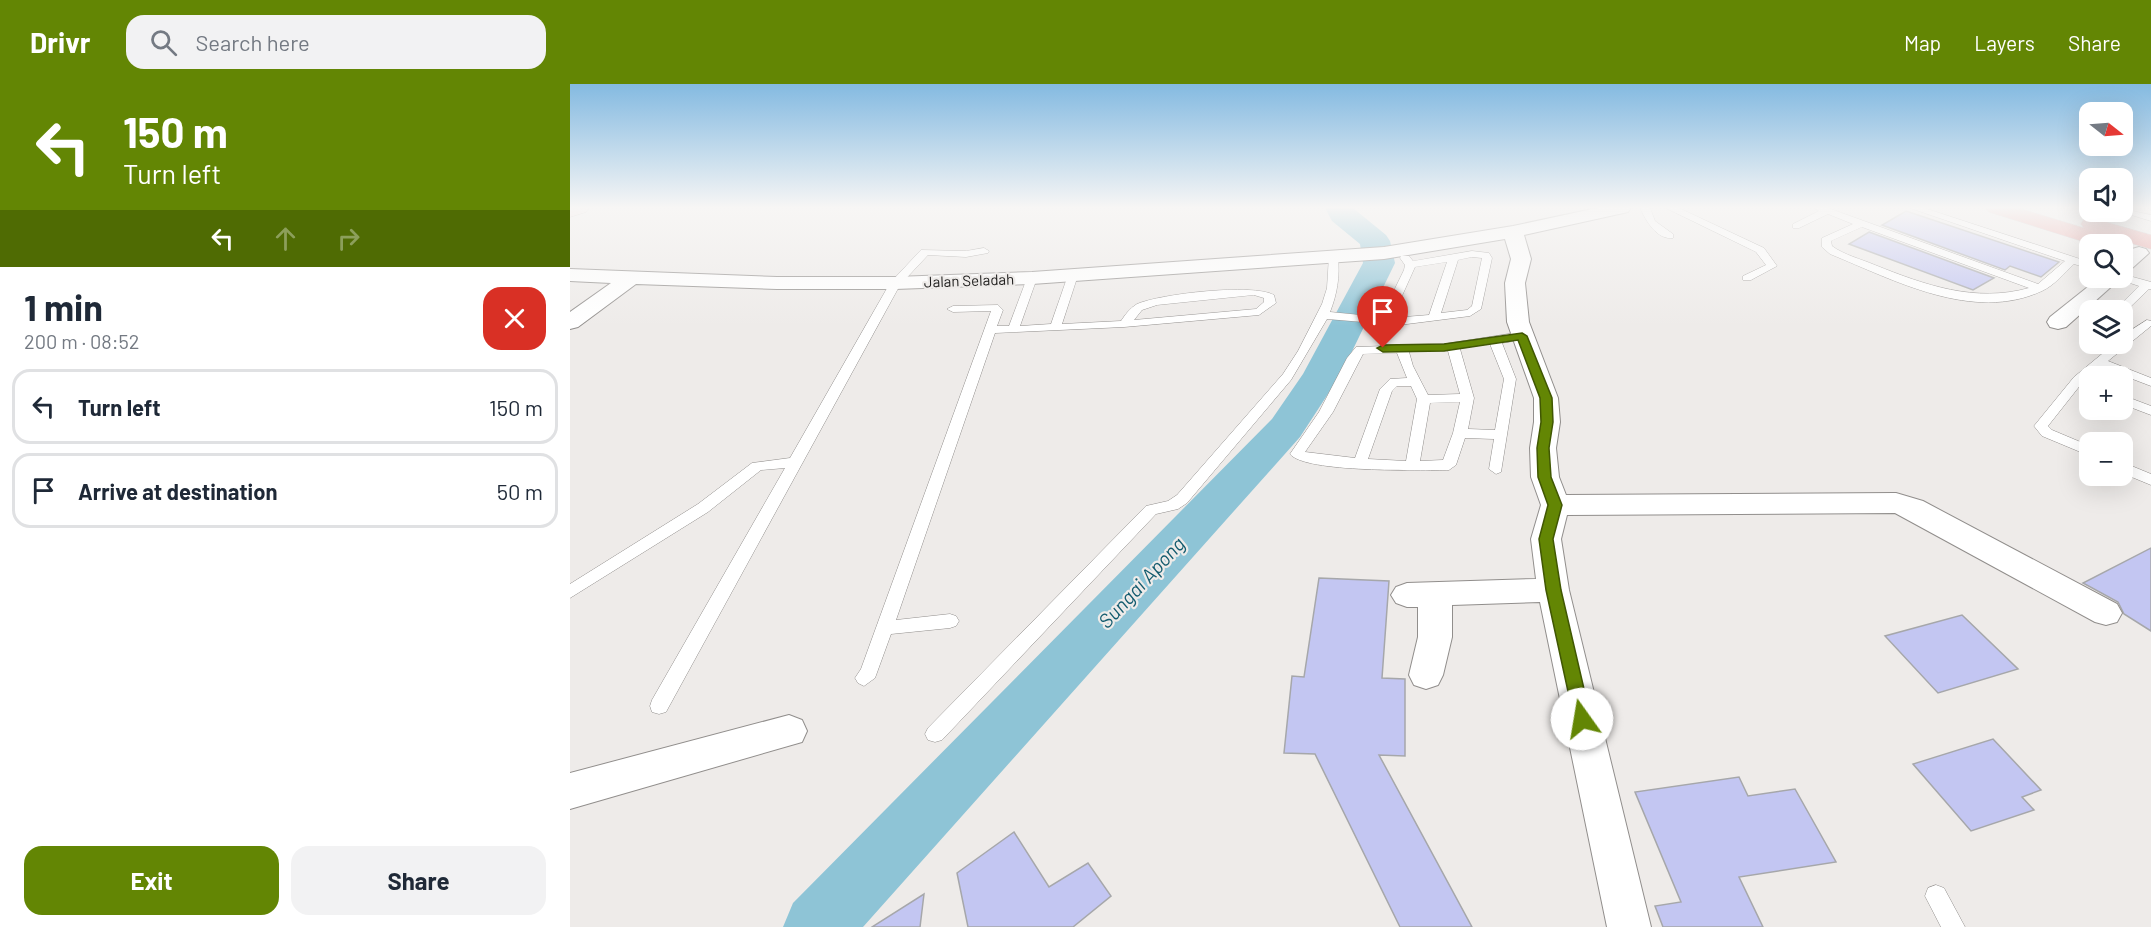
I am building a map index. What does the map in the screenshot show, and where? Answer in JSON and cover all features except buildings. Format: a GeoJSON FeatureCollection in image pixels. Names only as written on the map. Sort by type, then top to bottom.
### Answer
{"type":"FeatureCollection","features":[{"type":"Feature","properties":{"kind":"highway"},"geometry":{"type":"LineString","coordinates":[[2123,247],[2137,254]]}},
{"type":"Feature","properties":{"kind":"street","name":"Jalan Seladah"},"geometry":{"type":"LineString","coordinates":[[570,275],[777,283],[895,283],[1032,278],[1390,256],[1434,247]]}},
{"type":"Feature","properties":{"kind":"street"},"geometry":{"type":"LineString","coordinates":[[1518,247],[1521,259],[1515,284],[1516,304],[1508,338],[1546,398],[1547,422],[1543,448],[1545,477],[1555,505],[1546,539],[1553,590],[1629,927]]}},
{"type":"Feature","properties":{"kind":"street"},"geometry":{"type":"LineString","coordinates":[[570,322],[630,278]]}},
{"type":"Feature","properties":{"kind":"street"},"geometry":{"type":"LineString","coordinates":[[2058,322],[2099,288]]}},
{"type":"Feature","properties":{"kind":"street"},"geometry":{"type":"LineString","coordinates":[[1555,505],[1896,503],[1913,508],[2106,613]]}},
{"type":"Feature","properties":{"kind":"street"},"geometry":{"type":"LineString","coordinates":[[1407,595],[1553,590]]}},
{"type":"Feature","properties":{"kind":"street"},"geometry":{"type":"LineString","coordinates":[[1426,675],[1435,637],[1434,606],[1442,595]]}},
{"type":"Feature","properties":{"kind":"street"},"geometry":{"type":"LineString","coordinates":[[570,791],[789,731]]}},
{"type":"Feature","properties":{"kind":"lane"},"geometry":{"type":"LineString","coordinates":[[1747,278],[1772,266],[1760,250],[1754,247]]}},
{"type":"Feature","properties":{"kind":"lane"},"geometry":{"type":"LineString","coordinates":[[1827,247],[1834,252],[1944,294],[1987,298],[2017,295],[2039,288],[2073,260]]}},
{"type":"Feature","properties":{"kind":"lane"},"geometry":{"type":"LineString","coordinates":[[1926,247],[2039,288]]}},
{"type":"Feature","properties":{"kind":"lane"},"geometry":{"type":"LineString","coordinates":[[2035,247],[2079,262]]}},
{"type":"Feature","properties":{"kind":"lane"},"geometry":{"type":"LineString","coordinates":[[659,706],[895,283],[925,252],[966,254],[984,251]]}},
{"type":"Feature","properties":{"kind":"lane"},"geometry":{"type":"LineString","coordinates":[[1323,315],[1384,322],[1433,319],[1470,313],[1477,307],[1487,258],[1479,254],[1454,257],[1390,256],[1384,322]]}},
{"type":"Feature","properties":{"kind":"lane"},"geometry":{"type":"LineString","coordinates":[[1433,319],[1454,257]]}},
{"type":"Feature","properties":{"kind":"lane"},"geometry":{"type":"LineString","coordinates":[[935,734],[1150,510],[1173,505],[1182,499],[1287,377],[1328,306],[1336,272],[1333,258]]}},
{"type":"Feature","properties":{"kind":"lane"},"geometry":{"type":"LineString","coordinates":[[1056,327],[1073,275]]}},
{"type":"Feature","properties":{"kind":"lane"},"geometry":{"type":"LineString","coordinates":[[1013,330],[1032,278]]}},
{"type":"Feature","properties":{"kind":"lane"},"geometry":{"type":"LineString","coordinates":[[2133,280],[2148,285],[2133,301]]}},
{"type":"Feature","properties":{"kind":"lane"},"geometry":{"type":"LineString","coordinates":[[991,329],[1013,330],[1124,324],[1258,312],[1270,303],[1270,297],[1254,292],[1176,298],[1138,308],[1124,324]]}},
{"type":"Feature","properties":{"kind":"lane"},"geometry":{"type":"LineString","coordinates":[[864,678],[869,673],[991,329],[996,308],[953,309]]}},
{"type":"Feature","properties":{"kind":"lane"},"geometry":{"type":"LineString","coordinates":[[2133,317],[2149,324]]}},
{"type":"Feature","properties":{"kind":"lane"},"geometry":{"type":"LineString","coordinates":[[2133,335],[2149,324]]}},
{"type":"Feature","properties":{"kind":"lane"},"geometry":{"type":"LineString","coordinates":[[1453,346],[1467,398],[1460,433],[1449,465],[1412,466],[1360,463],[1308,459],[1297,454],[1326,412],[1353,358],[1360,350],[1453,346],[1508,338],[1510,379],[1496,469]]}},
{"type":"Feature","properties":{"kind":"lane"},"geometry":{"type":"LineString","coordinates":[[1402,348],[1414,382],[1424,399],[1412,466]]}},
{"type":"Feature","properties":{"kind":"lane"},"geometry":{"type":"LineString","coordinates":[[2096,366],[2109,354]]}},
{"type":"Feature","properties":{"kind":"lane"},"geometry":{"type":"LineString","coordinates":[[2099,362],[2151,382]]}},
{"type":"Feature","properties":{"kind":"lane"},"geometry":{"type":"LineString","coordinates":[[1360,463],[1386,389],[1394,382],[1414,382]]}},
{"type":"Feature","properties":{"kind":"lane"},"geometry":{"type":"LineString","coordinates":[[2079,388],[2042,426],[2047,433],[2079,447]]}},
{"type":"Feature","properties":{"kind":"lane"},"geometry":{"type":"LineString","coordinates":[[1424,399],[1467,398]]}},
{"type":"Feature","properties":{"kind":"lane"},"geometry":{"type":"LineString","coordinates":[[2133,404],[2151,411]]}},
{"type":"Feature","properties":{"kind":"lane"},"geometry":{"type":"LineString","coordinates":[[1460,433],[1502,435]]}},
{"type":"Feature","properties":{"kind":"lane"},"geometry":{"type":"LineString","coordinates":[[570,592],[703,508],[758,466],[795,462]]}},
{"type":"Feature","properties":{"kind":"lane"},"geometry":{"type":"LineString","coordinates":[[2133,472],[2151,480]]}},
{"type":"Feature","properties":{"kind":"lane"},"geometry":{"type":"LineString","coordinates":[[885,628],[950,621]]}},
{"type":"Feature","properties":{"kind":"lane"},"geometry":{"type":"LineString","coordinates":[[1936,896],[1954,927]]}},
{"type":"Feature","properties":{"kind":"waterway","name":"Sungai Apong"},"geometry":{"type":"LineString","coordinates":[[817,927],[1286,428],[1322,374],[1379,263],[1376,247]]}},
{"type":"Feature","properties":{"kind":"route"},"geometry":{"type":"LineString","coordinates":[[1383,348],[1444,348],[1522,336],[1546,398],[1547,422],[1543,448],[1545,477],[1555,505],[1546,539],[1553,590],[1582,719]]}}]}
